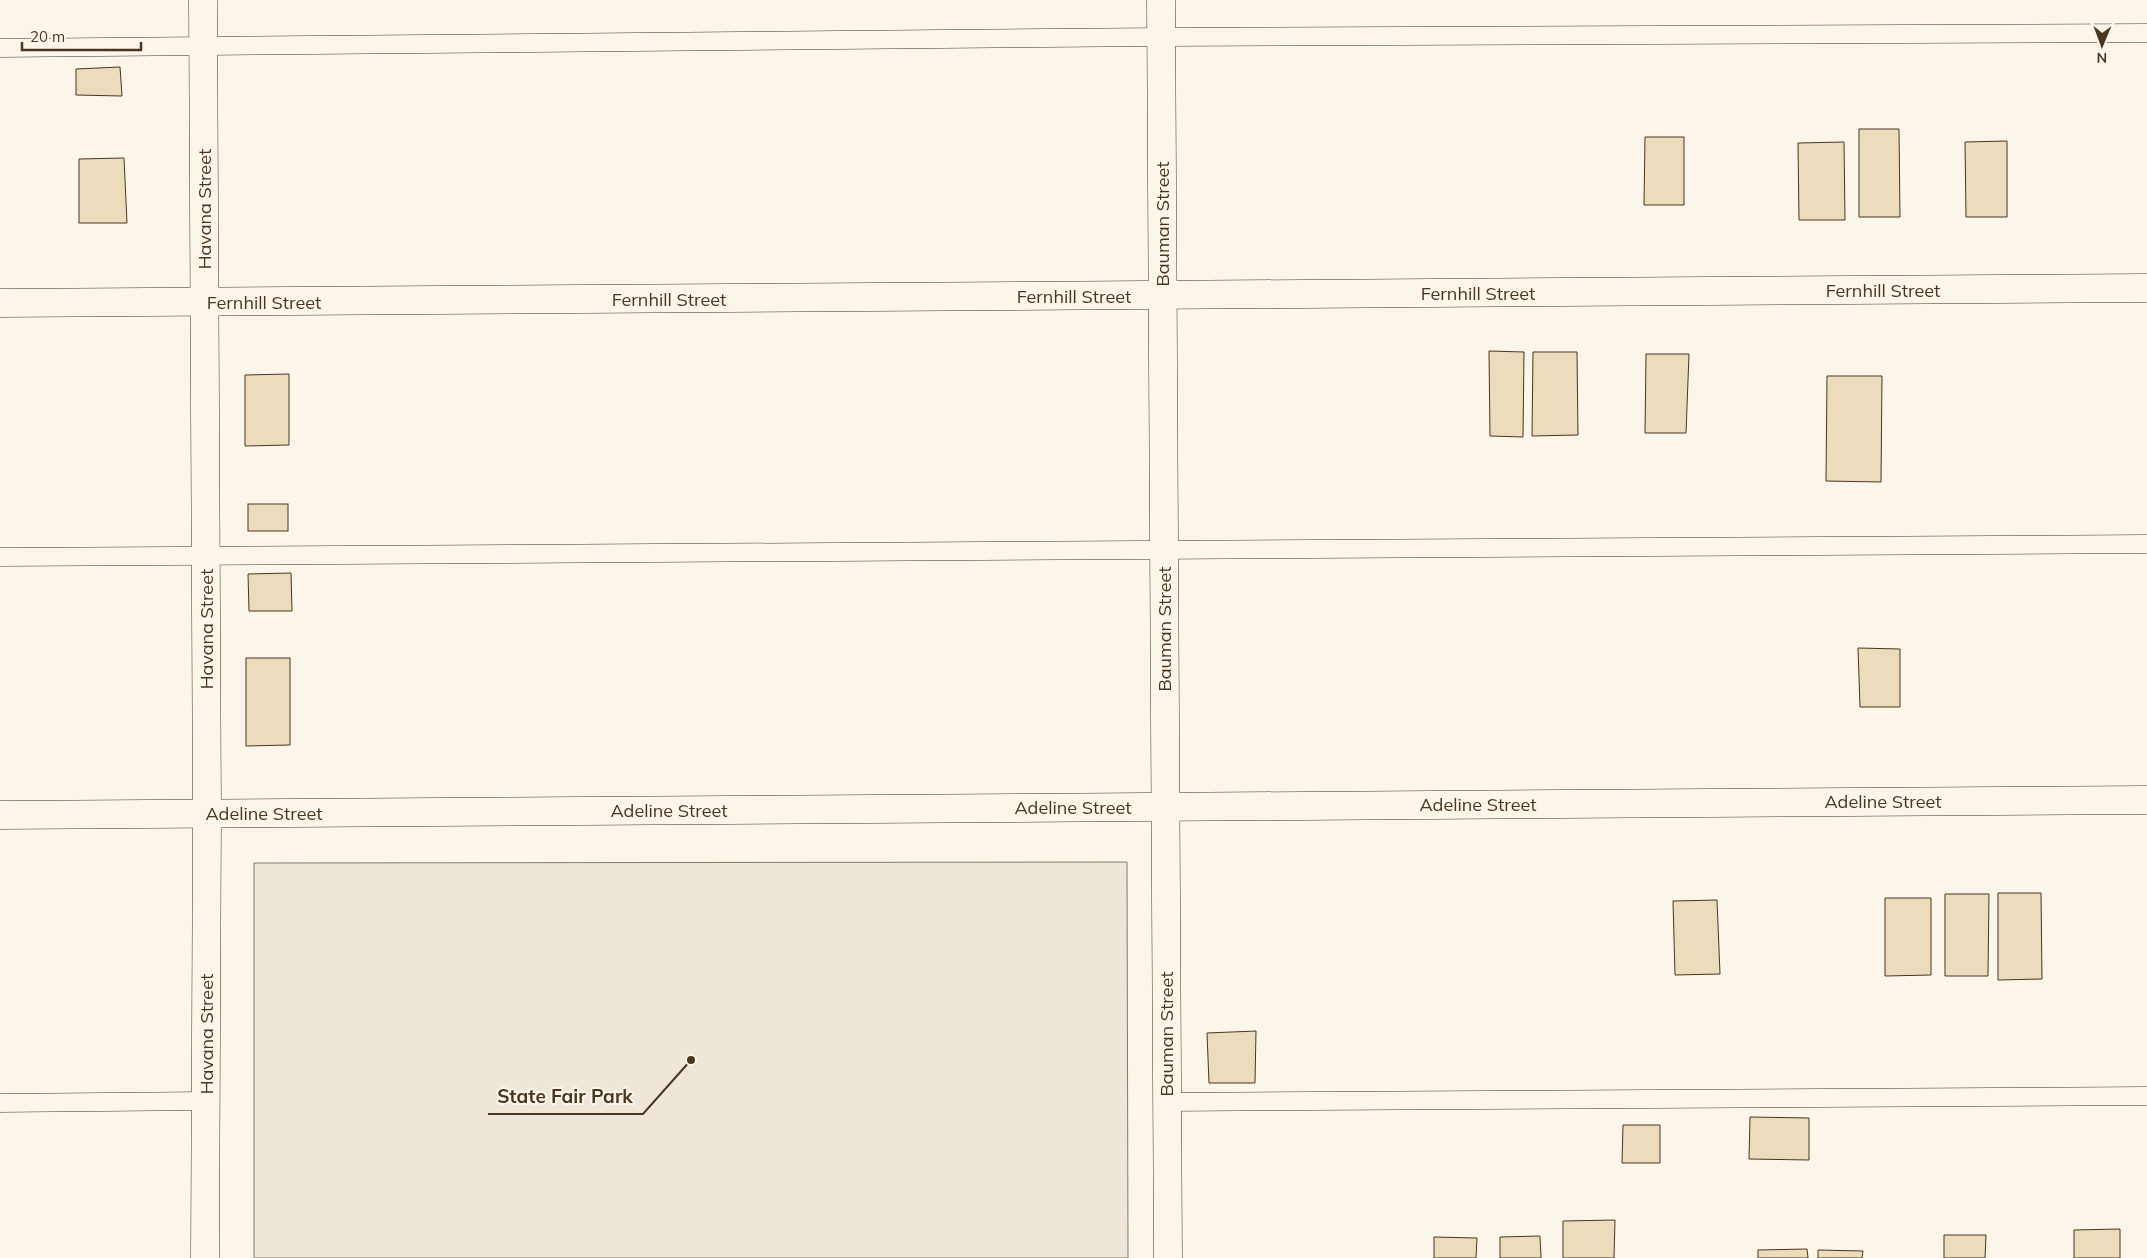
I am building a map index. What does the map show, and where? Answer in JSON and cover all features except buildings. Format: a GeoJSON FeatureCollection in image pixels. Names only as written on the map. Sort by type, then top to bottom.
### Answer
{"type":"FeatureCollection","features":[{"type":"Feature","properties":{"kind":"street","name":"Havana Street"},"geometry":{"type":"LineString","coordinates":[[203,0],[207,813],[205,1258]]}},
{"type":"Feature","properties":{"kind":"street","name":"Bauman Street"},"geometry":{"type":"LineString","coordinates":[[1161,0],[1168,1258]]}},
{"type":"Feature","properties":{"kind":"street","name":"Fernhill Street"},"geometry":{"type":"LineString","coordinates":[[0,303],[2147,288]]}},
{"type":"Feature","properties":{"kind":"street","name":"Adeline Street"},"geometry":{"type":"LineString","coordinates":[[0,815],[2147,800]]}},
{"type":"Feature","properties":{"kind":"lane"},"geometry":{"type":"LineString","coordinates":[[0,48],[1161,37],[2147,33]]}},
{"type":"Feature","properties":{"kind":"lane"},"geometry":{"type":"LineString","coordinates":[[0,556],[2147,544]]}},
{"type":"Feature","properties":{"kind":"lane"},"geometry":{"type":"LineString","coordinates":[[1167,1102],[2147,1096]]}},
{"type":"Feature","properties":{"kind":"lane"},"geometry":{"type":"LineString","coordinates":[[0,1103],[206,1101]]}},
{"type":"Feature","properties":{"kind":"shaded area"},"geometry":{"type":"Polygon","coordinates":[[[1127,862],[1128,1258],[254,1258],[254,863],[1127,862]]]}},
{"type":"Feature","properties":{"kind":"place","name":"State Fair Park"},"geometry":{"type":"Point","coordinates":[691,1060]}}]}
